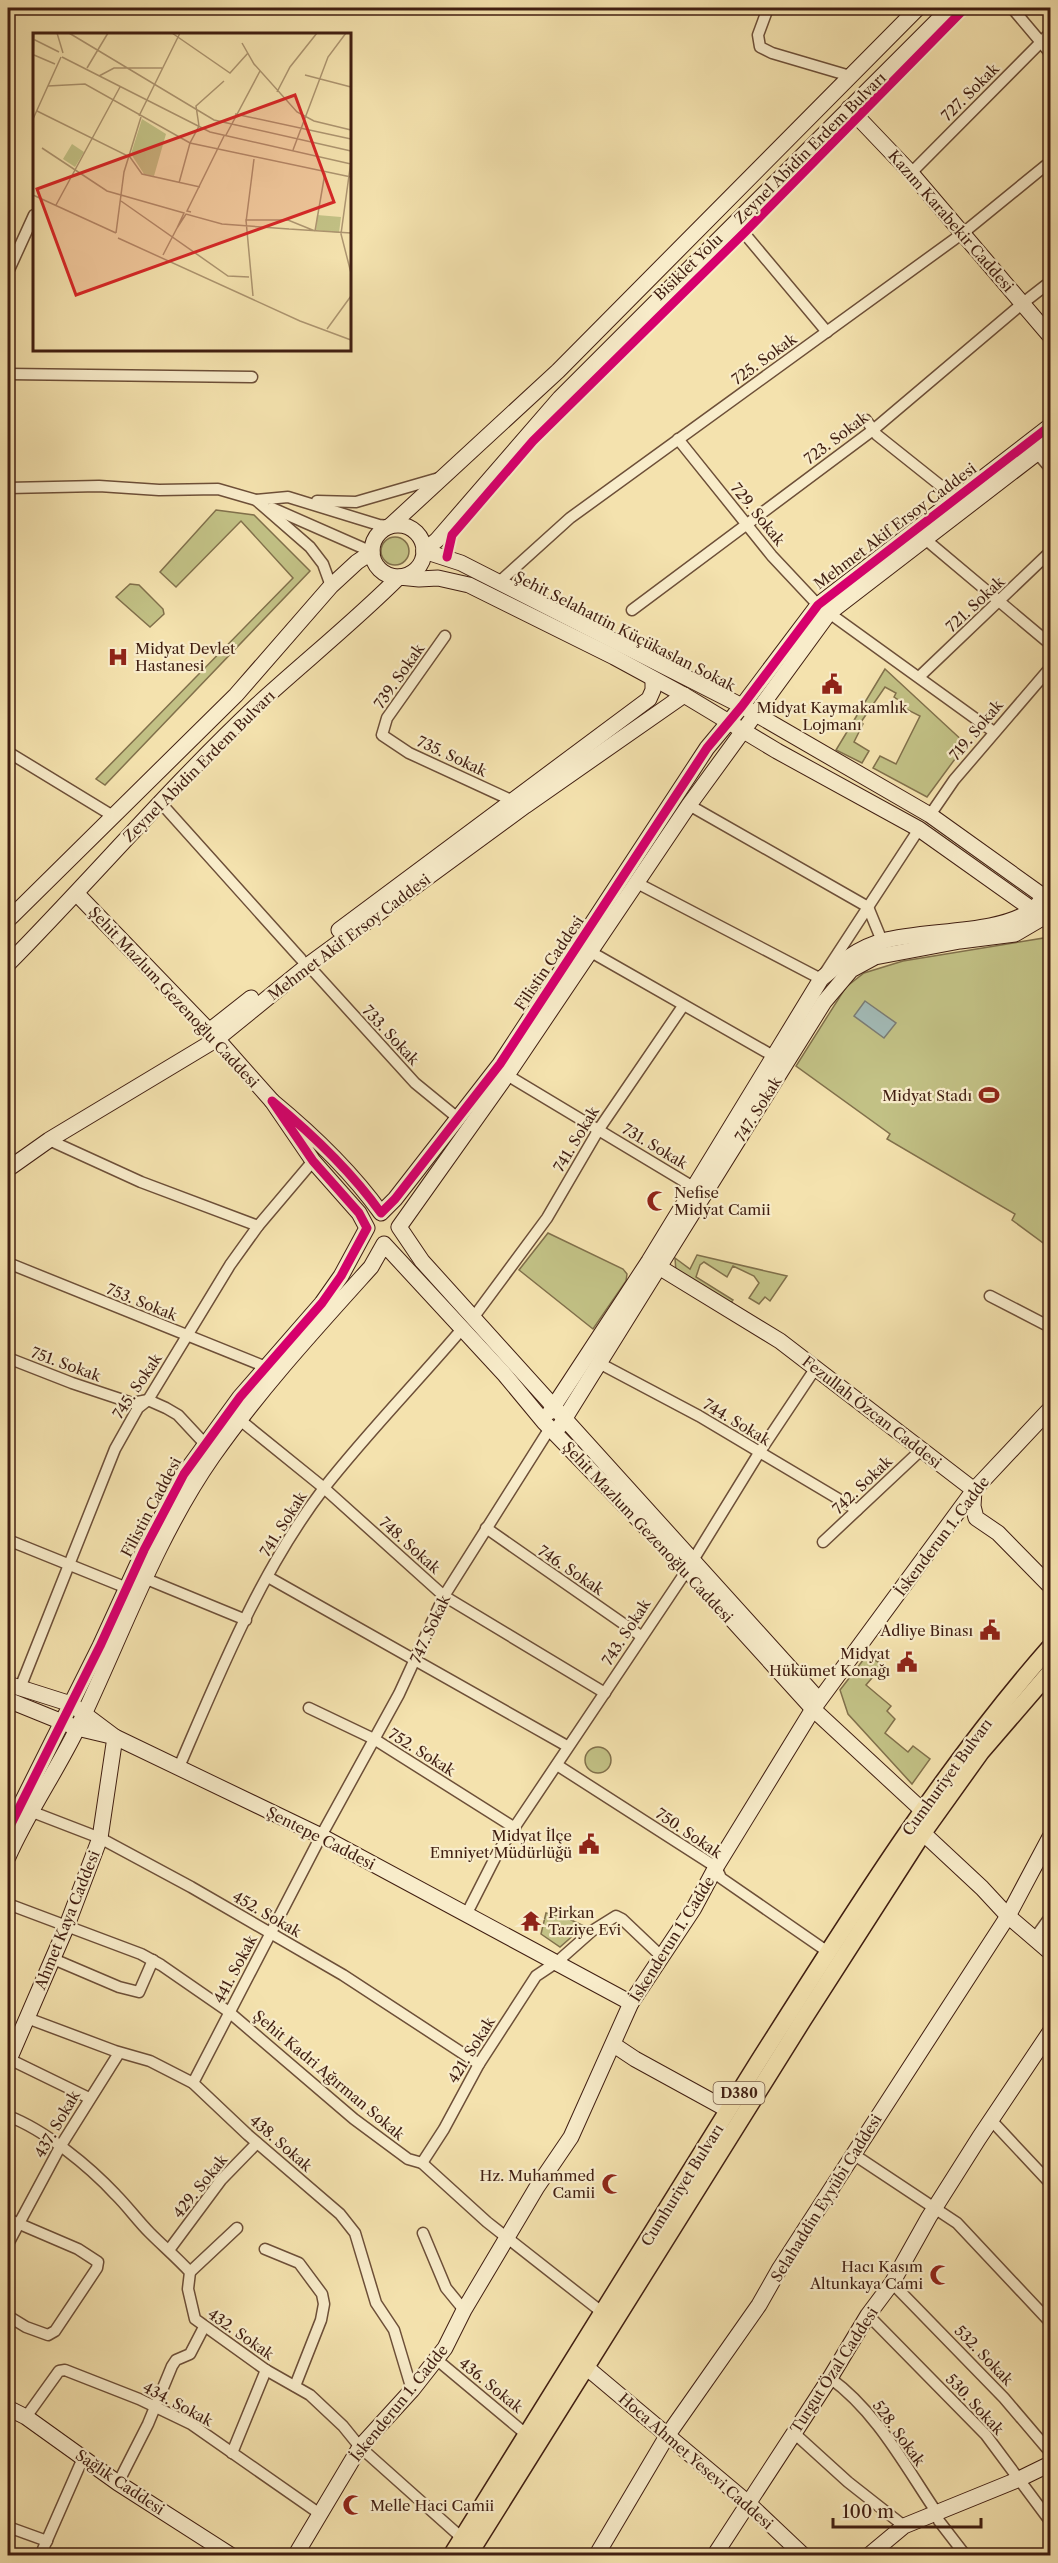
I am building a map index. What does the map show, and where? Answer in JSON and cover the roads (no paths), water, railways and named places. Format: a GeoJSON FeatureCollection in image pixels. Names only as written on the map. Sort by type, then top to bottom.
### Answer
{"type":"FeatureCollection","features":[{"type":"Feature","properties":{"kind":"main road","name":"Cumhuriyet Bulvarı"},"geometry":{"type":"LineString","coordinates":[[451,2556],[728,2110],[921,1810],[1004,1699],[1050,1647]]}},
{"type":"Feature","properties":{"kind":"main road","name":"Cumhuriyet Bulvarı"},"geometry":{"type":"LineString","coordinates":[[468,2556],[803,2020],[923,1833],[981,1752],[1050,1672]]}},
{"type":"Feature","properties":{"kind":"street"},"geometry":{"type":"LineString","coordinates":[[768,8],[758,35],[760,47],[772,53],[850,76]]}},
{"type":"Feature","properties":{"kind":"street","name":"Zeynel Abidin Erdem Bulvarı"},"geometry":{"type":"LineString","coordinates":[[390,525],[558,370],[918,8]]}},
{"type":"Feature","properties":{"kind":"street","name":"Zeynel Abidin Erdem Bulvarı"},"geometry":{"type":"LineString","coordinates":[[424,551],[437,540],[561,398],[950,8]]}},
{"type":"Feature","properties":{"kind":"street"},"geometry":{"type":"LineString","coordinates":[[1012,8],[1050,53]]}},
{"type":"Feature","properties":{"kind":"street","name":"727. Sokak"},"geometry":{"type":"LineString","coordinates":[[911,173],[1050,33]]}},
{"type":"Feature","properties":{"kind":"street","name":"Kazım Karabekir Caddesi"},"geometry":{"type":"LineString","coordinates":[[849,108],[911,173],[1050,336]]}},
{"type":"Feature","properties":{"kind":"street","name":"725. Sokak"},"geometry":{"type":"LineString","coordinates":[[498,583],[570,518],[963,233],[1050,162]]}},
{"type":"Feature","properties":{"kind":"street"},"geometry":{"type":"LineString","coordinates":[[8,272],[33,217]]}},
{"type":"Feature","properties":{"kind":"street"},"geometry":{"type":"LineString","coordinates":[[744,233],[827,332]]}},
{"type":"Feature","properties":{"kind":"street","name":"723. Sokak"},"geometry":{"type":"LineString","coordinates":[[632,610],[873,430],[1050,282]]}},
{"type":"Feature","properties":{"kind":"street"},"geometry":{"type":"LineString","coordinates":[[8,374],[252,377]]}},
{"type":"Feature","properties":{"kind":"street"},"geometry":{"type":"LineString","coordinates":[[866,420],[873,430],[956,498]]}},
{"type":"Feature","properties":{"kind":"street","name":"Mehmet Akif Ersoy Caddesi"},"geometry":{"type":"LineString","coordinates":[[729,722],[747,711],[823,609],[956,498],[1050,426]]}},
{"type":"Feature","properties":{"kind":"street","name":"729. Sokak"},"geometry":{"type":"LineString","coordinates":[[678,440],[772,556],[823,609],[994,732]]}},
{"type":"Feature","properties":{"kind":"street","name":"Mehmet Akif Ersoy Caddesi"},"geometry":{"type":"LineString","coordinates":[[823,609],[925,540],[1050,443]]}},
{"type":"Feature","properties":{"kind":"street"},"geometry":{"type":"LineString","coordinates":[[1037,453],[1050,468]]}},
{"type":"Feature","properties":{"kind":"street"},"geometry":{"type":"LineString","coordinates":[[301,501],[356,502],[445,476]]}},
{"type":"Feature","properties":{"kind":"street"},"geometry":{"type":"LineString","coordinates":[[8,488],[99,486],[159,490],[218,489],[256,500],[372,552]]}},
{"type":"Feature","properties":{"kind":"street"},"geometry":{"type":"LineString","coordinates":[[256,500],[288,498],[379,525],[398,524],[414,529],[420,535],[424,551],[420,566],[414,572],[399,577],[384,573],[378,567],[372,552],[375,539],[390,525]]}},
{"type":"Feature","properties":{"kind":"street"},"geometry":{"type":"LineString","coordinates":[[256,500],[310,547],[323,564],[331,586]]}},
{"type":"Feature","properties":{"kind":"street"},"geometry":{"type":"LineString","coordinates":[[925,540],[1050,644]]}},
{"type":"Feature","properties":{"kind":"street","name":"Şehit Selahattin Küçükaslan Sokak"},"geometry":{"type":"LineString","coordinates":[[424,551],[447,557],[747,711],[930,815],[1046,909]]}},
{"type":"Feature","properties":{"kind":"street","name":"Zeynel Abidin Erdem Bulvarı"},"geometry":{"type":"LineString","coordinates":[[8,920],[236,695],[331,586],[357,562],[372,552]]}},
{"type":"Feature","properties":{"kind":"street","name":"721. Sokak"},"geometry":{"type":"LineString","coordinates":[[919,677],[1050,552]]}},
{"type":"Feature","properties":{"kind":"street","name":"Zeynel Abidin Erdem Bulvarı"},"geometry":{"type":"LineString","coordinates":[[8,964],[160,802],[258,705],[331,642],[399,577]]}},
{"type":"Feature","properties":{"kind":"street","name":"Şehit Selahattin Küçükaslan Sokak"},"geometry":{"type":"LineString","coordinates":[[399,577],[438,578],[468,585],[653,678],[919,829],[1046,909]]}},
{"type":"Feature","properties":{"kind":"street","name":"739. Sokak"},"geometry":{"type":"LineString","coordinates":[[382,735],[387,718],[445,636]]}},
{"type":"Feature","properties":{"kind":"street","name":"719. Sokak"},"geometry":{"type":"LineString","coordinates":[[930,815],[954,780],[1050,668]]}},
{"type":"Feature","properties":{"kind":"street"},"geometry":{"type":"LineString","coordinates":[[8,1169],[213,1035],[512,800],[649,699],[653,690],[653,678]]}},
{"type":"Feature","properties":{"kind":"street","name":"Mehmet Akif Ersoy Caddesi"},"geometry":{"type":"LineString","coordinates":[[305,962],[684,695]]}},
{"type":"Feature","properties":{"kind":"street","name":"Mehmet Akif Ersoy Caddesi"},"geometry":{"type":"LineString","coordinates":[[743,731],[747,711]]}},
{"type":"Feature","properties":{"kind":"street","name":"Filistin Caddesi"},"geometry":{"type":"LineString","coordinates":[[381,1213],[395,1199],[459,1119],[500,1064],[707,748],[729,722]]}},
{"type":"Feature","properties":{"kind":"street","name":"Filistin Caddesi"},"geometry":{"type":"LineString","coordinates":[[399,1227],[507,1075],[689,805],[743,731]]}},
{"type":"Feature","properties":{"kind":"street","name":"735. Sokak"},"geometry":{"type":"LineString","coordinates":[[382,735],[409,753],[512,800]]}},
{"type":"Feature","properties":{"kind":"street"},"geometry":{"type":"LineString","coordinates":[[8,752],[113,816]]}},
{"type":"Feature","properties":{"kind":"street","name":"733. Sokak"},"geometry":{"type":"LineString","coordinates":[[160,802],[415,1083],[459,1119]]}},
{"type":"Feature","properties":{"kind":"street"},"geometry":{"type":"LineString","coordinates":[[689,805],[868,907],[882,941]]}},
{"type":"Feature","properties":{"kind":"street"},"geometry":{"type":"LineString","coordinates":[[550,1428],[821,980],[919,829]]}},
{"type":"Feature","properties":{"kind":"street"},"geometry":{"type":"LineString","coordinates":[[637,884],[821,980]]}},
{"type":"Feature","properties":{"kind":"street","name":"Şehit Mazlum Gezenoğlu Caddesi"},"geometry":{"type":"LineString","coordinates":[[76,894],[213,1035],[272,1101],[313,1161],[359,1213],[367,1228]]}},
{"type":"Feature","properties":{"kind":"street"},"geometry":{"type":"LineString","coordinates":[[821,980],[853,954],[882,941],[918,933],[978,927],[1046,909]]}},
{"type":"Feature","properties":{"kind":"street","name":"747. Sokak"},"geometry":{"type":"LineString","coordinates":[[560,1412],[599,1363],[824,1002],[851,970],[875,957],[960,941],[1015,934],[1046,909]]}},
{"type":"Feature","properties":{"kind":"street"},"geometry":{"type":"LineString","coordinates":[[591,952],[775,1056]]}},
{"type":"Feature","properties":{"kind":"street","name":"741. Sokak"},"geometry":{"type":"LineString","coordinates":[[473,1318],[547,1218],[599,1129],[683,1006]]}},
{"type":"Feature","properties":{"kind":"street","name":"731. Sokak"},"geometry":{"type":"LineString","coordinates":[[507,1075],[695,1188]]}},
{"type":"Feature","properties":{"kind":"street","name":"Şehit Mazlum Gezenoğlu Caddesi"},"geometry":{"type":"LineString","coordinates":[[272,1101],[302,1126],[367,1193],[381,1213]]}},
{"type":"Feature","properties":{"kind":"street"},"geometry":{"type":"LineString","coordinates":[[50,1140],[141,1182],[258,1226]]}},
{"type":"Feature","properties":{"kind":"street","name":"745. Sokak"},"geometry":{"type":"LineString","coordinates":[[14,1686],[69,1564],[115,1449],[138,1408],[148,1400],[230,1265],[258,1226],[313,1161]]}},
{"type":"Feature","properties":{"kind":"street"},"geometry":{"type":"LineString","coordinates":[[381,1213],[391,1215],[399,1227],[397,1237],[384,1244],[374,1242],[367,1228],[373,1216],[381,1213]]}},
{"type":"Feature","properties":{"kind":"street","name":"Şehit Mazlum Gezenoğlu Caddesi"},"geometry":{"type":"LineString","coordinates":[[399,1227],[422,1261],[560,1412],[690,1564],[816,1705],[921,1810]]}},
{"type":"Feature","properties":{"kind":"street","name":"Filistin Caddesi"},"geometry":{"type":"LineString","coordinates":[[8,1830],[62,1722],[77,1708],[140,1576],[164,1510],[184,1474],[266,1367],[322,1303],[341,1276],[367,1228]]}},
{"type":"Feature","properties":{"kind":"street","name":"Filistin Caddesi"},"geometry":{"type":"LineString","coordinates":[[8,1857],[18,1807],[77,1728],[77,1708],[127,1588],[140,1576],[212,1456],[370,1267],[384,1244]]}},
{"type":"Feature","properties":{"kind":"street","name":"Şehit Mazlum Gezenoğlu Caddesi"},"geometry":{"type":"LineString","coordinates":[[384,1244],[550,1428],[690,1564]]}},
{"type":"Feature","properties":{"kind":"street","name":"753. Sokak"},"geometry":{"type":"LineString","coordinates":[[8,1263],[266,1367]]}},
{"type":"Feature","properties":{"kind":"street","name":"Fezullah Özcan Caddesi"},"geometry":{"type":"LineString","coordinates":[[658,1267],[780,1341],[974,1491]]}},
{"type":"Feature","properties":{"kind":"street"},"geometry":{"type":"LineString","coordinates":[[990,1296],[1050,1327]]}},
{"type":"Feature","properties":{"kind":"street","name":"741. Sokak"},"geometry":{"type":"LineString","coordinates":[[179,1767],[268,1577],[324,1488],[462,1329]]}},
{"type":"Feature","properties":{"kind":"street","name":"751. Sokak"},"geometry":{"type":"LineString","coordinates":[[8,1358],[132,1403],[148,1400],[178,1415],[205,1444]]}},
{"type":"Feature","properties":{"kind":"street","name":"744. Sokak"},"geometry":{"type":"LineString","coordinates":[[599,1363],[699,1416],[857,1510]]}},
{"type":"Feature","properties":{"kind":"street","name":"743. Sokak"},"geometry":{"type":"LineString","coordinates":[[466,1915],[498,1852],[690,1564],[759,1453],[815,1369]]}},
{"type":"Feature","properties":{"kind":"street","name":"İskenderun 1. Cadde"},"geometry":{"type":"LineString","coordinates":[[295,2556],[360,2447],[412,2390],[445,2348],[464,2310],[537,2187],[570,2137],[614,2045],[631,2003],[694,1908],[716,1867],[816,1705],[974,1491],[1050,1410]]}},
{"type":"Feature","properties":{"kind":"street","name":"748. Sokak"},"geometry":{"type":"LineString","coordinates":[[240,1420],[324,1488],[444,1596],[604,1693]]}},
{"type":"Feature","properties":{"kind":"street","name":"747. Sokak"},"geometry":{"type":"LineString","coordinates":[[321,1836],[415,1660],[444,1596],[550,1428]]}},
{"type":"Feature","properties":{"kind":"street","name":"742. Sokak"},"geometry":{"type":"LineString","coordinates":[[823,1542],[921,1450]]}},
{"type":"Feature","properties":{"kind":"street"},"geometry":{"type":"LineString","coordinates":[[974,1491],[973,1506],[976,1518],[998,1533],[1050,1586]]}},
{"type":"Feature","properties":{"kind":"street","name":"746. Sokak"},"geometry":{"type":"LineString","coordinates":[[486,1528],[641,1636]]}},
{"type":"Feature","properties":{"kind":"street"},"geometry":{"type":"LineString","coordinates":[[8,1540],[127,1588]]}},
{"type":"Feature","properties":{"kind":"street"},"geometry":{"type":"LineString","coordinates":[[140,1576],[246,1620]]}},
{"type":"Feature","properties":{"kind":"street"},"geometry":{"type":"LineString","coordinates":[[268,1577],[567,1746]]}},
{"type":"Feature","properties":{"kind":"street","name":"Şentepe Caddesi"},"geometry":{"type":"LineString","coordinates":[[14,1686],[77,1708],[114,1737],[321,1836],[631,2003]]}},
{"type":"Feature","properties":{"kind":"street"},"geometry":{"type":"LineString","coordinates":[[8,1700],[77,1728],[114,1737]]}},
{"type":"Feature","properties":{"kind":"street","name":"752. Sokak"},"geometry":{"type":"LineString","coordinates":[[309,1708],[374,1739],[515,1828]]}},
{"type":"Feature","properties":{"kind":"street","name":"Ahmet Kaya Caddesi"},"geometry":{"type":"LineString","coordinates":[[8,2061],[66,1928],[100,1838],[114,1737]]}},
{"type":"Feature","properties":{"kind":"street","name":"750. Sokak"},"geometry":{"type":"LineString","coordinates":[[557,1765],[716,1867],[721,1878],[828,1952]]}},
{"type":"Feature","properties":{"kind":"street","name":"452. Sokak"},"geometry":{"type":"LineString","coordinates":[[18,1807],[100,1838],[191,1887],[343,1975],[479,2064]]}},
{"type":"Feature","properties":{"kind":"street"},"geometry":{"type":"LineString","coordinates":[[923,1833],[982,1887],[1008,1916],[1050,1952]]}},
{"type":"Feature","properties":{"kind":"street","name":"441. Sokak"},"geometry":{"type":"LineString","coordinates":[[193,2083],[321,1836]]}},
{"type":"Feature","properties":{"kind":"street","name":"Selahaddin Eyyübi Caddesi"},"geometry":{"type":"LineString","coordinates":[[596,2556],[667,2436],[759,2305],[780,2268],[1008,1916],[1050,1837]]}},
{"type":"Feature","properties":{"kind":"street","name":"Şehit Kadri Ağırman Sokak"},"geometry":{"type":"LineString","coordinates":[[8,1904],[153,1960],[229,2012],[354,2119],[408,2159],[422,2163],[487,2222],[603,2313]]}},
{"type":"Feature","properties":{"kind":"street","name":"421. Sokak"},"geometry":{"type":"LineString","coordinates":[[422,2163],[444,2129],[479,2064],[536,1976],[557,1962],[592,1931],[616,1916],[662,1956]]}},
{"type":"Feature","properties":{"kind":"street"},"geometry":{"type":"LineString","coordinates":[[1035,1938],[1050,1917]]}},
{"type":"Feature","properties":{"kind":"street"},"geometry":{"type":"LineString","coordinates":[[51,1958],[119,1987],[139,1992],[153,1960]]}},
{"type":"Feature","properties":{"kind":"street","name":"438. Sokak"},"geometry":{"type":"LineString","coordinates":[[27,2018],[119,2053],[150,2061],[193,2083],[257,2143],[340,2214],[351,2226],[376,2303],[394,2330],[412,2390]]}},
{"type":"Feature","properties":{"kind":"street","name":"Turgut Özal Caddesi"},"geometry":{"type":"LineString","coordinates":[[714,2556],[830,2378],[868,2315],[892,2283],[936,2207],[1050,2032]]}},
{"type":"Feature","properties":{"kind":"street"},"geometry":{"type":"LineString","coordinates":[[614,2045],[644,2065],[728,2110]]}},
{"type":"Feature","properties":{"kind":"street","name":"437. Sokak"},"geometry":{"type":"LineString","coordinates":[[8,2244],[13,2222],[119,2053]]}},
{"type":"Feature","properties":{"kind":"street"},"geometry":{"type":"LineString","coordinates":[[8,2061],[89,2098]]}},
{"type":"Feature","properties":{"kind":"street"},"geometry":{"type":"LineString","coordinates":[[8,2116],[60,2147],[114,2193],[190,2272],[237,2228]]}},
{"type":"Feature","properties":{"kind":"street"},"geometry":{"type":"LineString","coordinates":[[991,2120],[1050,2183]]}},
{"type":"Feature","properties":{"kind":"street","name":"429. Sokak"},"geometry":{"type":"LineString","coordinates":[[169,2250],[221,2180],[257,2143]]}},
{"type":"Feature","properties":{"kind":"street"},"geometry":{"type":"LineString","coordinates":[[853,2154],[957,2223],[1050,2322]]}},
{"type":"Feature","properties":{"kind":"street"},"geometry":{"type":"LineString","coordinates":[[8,2316],[26,2327],[48,2335],[55,2331],[97,2268],[98,2262],[78,2249],[13,2222]]}},
{"type":"Feature","properties":{"kind":"street"},"geometry":{"type":"LineString","coordinates":[[423,2233],[446,2289],[464,2310]]}},
{"type":"Feature","properties":{"kind":"street"},"geometry":{"type":"LineString","coordinates":[[265,2249],[299,2263],[322,2294],[324,2304],[321,2320],[295,2386]]}},
{"type":"Feature","properties":{"kind":"street","name":"432. Sokak"},"geometry":{"type":"LineString","coordinates":[[190,2272],[188,2289],[191,2311],[195,2319],[266,2370],[310,2395],[343,2426],[360,2447],[462,2538]]}},
{"type":"Feature","properties":{"kind":"street","name":"532. Sokak"},"geometry":{"type":"LineString","coordinates":[[892,2283],[1004,2398],[1050,2452]]}},
{"type":"Feature","properties":{"kind":"street","name":"530. Sokak"},"geometry":{"type":"LineString","coordinates":[[868,2315],[986,2435],[1050,2522]]}},
{"type":"Feature","properties":{"kind":"street"},"geometry":{"type":"LineString","coordinates":[[118,2483],[176,2360],[190,2354],[204,2327]]}},
{"type":"Feature","properties":{"kind":"street","name":"436. Sokak"},"geometry":{"type":"LineString","coordinates":[[435,2359],[527,2435]]}},
{"type":"Feature","properties":{"kind":"street","name":"Hoca Ahmet Yesevi Caddesi"},"geometry":{"type":"LineString","coordinates":[[586,2367],[748,2503],[804,2556]]}},
{"type":"Feature","properties":{"kind":"street","name":"434. Sokak"},"geometry":{"type":"LineString","coordinates":[[26,2417],[58,2371],[65,2370],[155,2406],[191,2424],[320,2514]]}},
{"type":"Feature","properties":{"kind":"street"},"geometry":{"type":"LineString","coordinates":[[232,2453],[266,2370]]}},
{"type":"Feature","properties":{"kind":"street","name":"528. Sokak"},"geometry":{"type":"LineString","coordinates":[[830,2378],[850,2393],[884,2432],[936,2513],[939,2522],[966,2556]]}},
{"type":"Feature","properties":{"kind":"street","name":"Sağlık Caddesi"},"geometry":{"type":"LineString","coordinates":[[8,2408],[26,2417],[118,2483],[232,2556]]}},
{"type":"Feature","properties":{"kind":"street"},"geometry":{"type":"LineString","coordinates":[[794,2433],[848,2482],[904,2526]]}},
{"type":"Feature","properties":{"kind":"street"},"geometry":{"type":"LineString","coordinates":[[40,2556],[83,2458]]}},
{"type":"Feature","properties":{"kind":"street"},"geometry":{"type":"LineString","coordinates":[[868,2556],[904,2526],[1017,2480],[1050,2464]]}},
{"type":"Feature","properties":{"kind":"street"},"geometry":{"type":"LineString","coordinates":[[10,2529],[47,2541]]}},
{"type":"Feature","properties":{"kind":"water"},"geometry":{"type":"Polygon","coordinates":[[[865,1001],[896,1023],[884,1038],[854,1016],[865,1001]]]}},
{"type":"Feature","properties":{"kind":"place","name":"Midyat Devlet Hastanesi"},"geometry":{"type":"Point","coordinates":[118,657]}},
{"type":"Feature","properties":{"kind":"place","name":"Midyat Kaymakamlık Lojmanı"},"geometry":{"type":"Point","coordinates":[832,684]}},
{"type":"Feature","properties":{"kind":"place","name":"Midyat Stadı"},"geometry":{"type":"Point","coordinates":[989,1095]}},
{"type":"Feature","properties":{"kind":"place","name":"Nefise Midyat Camii"},"geometry":{"type":"Point","coordinates":[657,1201]}},
{"type":"Feature","properties":{"kind":"place","name":"Adliye Binası"},"geometry":{"type":"Point","coordinates":[990,1630]}},
{"type":"Feature","properties":{"kind":"place","name":"Midyat Hükümet Konağı"},"geometry":{"type":"Point","coordinates":[907,1662]}},
{"type":"Feature","properties":{"kind":"place","name":"Midyat İlçe Emniyet Müdürlüğü"},"geometry":{"type":"Point","coordinates":[589,1844]}},
{"type":"Feature","properties":{"kind":"place","name":"Pirkan Taziye Evi"},"geometry":{"type":"Point","coordinates":[531,1921]}},
{"type":"Feature","properties":{"kind":"place","name":"Hz. Muhammed Camii"},"geometry":{"type":"Point","coordinates":[612,2184]}},
{"type":"Feature","properties":{"kind":"place","name":"Hacı Kasım Altunkaya Cami"},"geometry":{"type":"Point","coordinates":[940,2275]}},
{"type":"Feature","properties":{"kind":"place","name":"Melle Haci Camii"},"geometry":{"type":"Point","coordinates":[353,2505]}}]}
